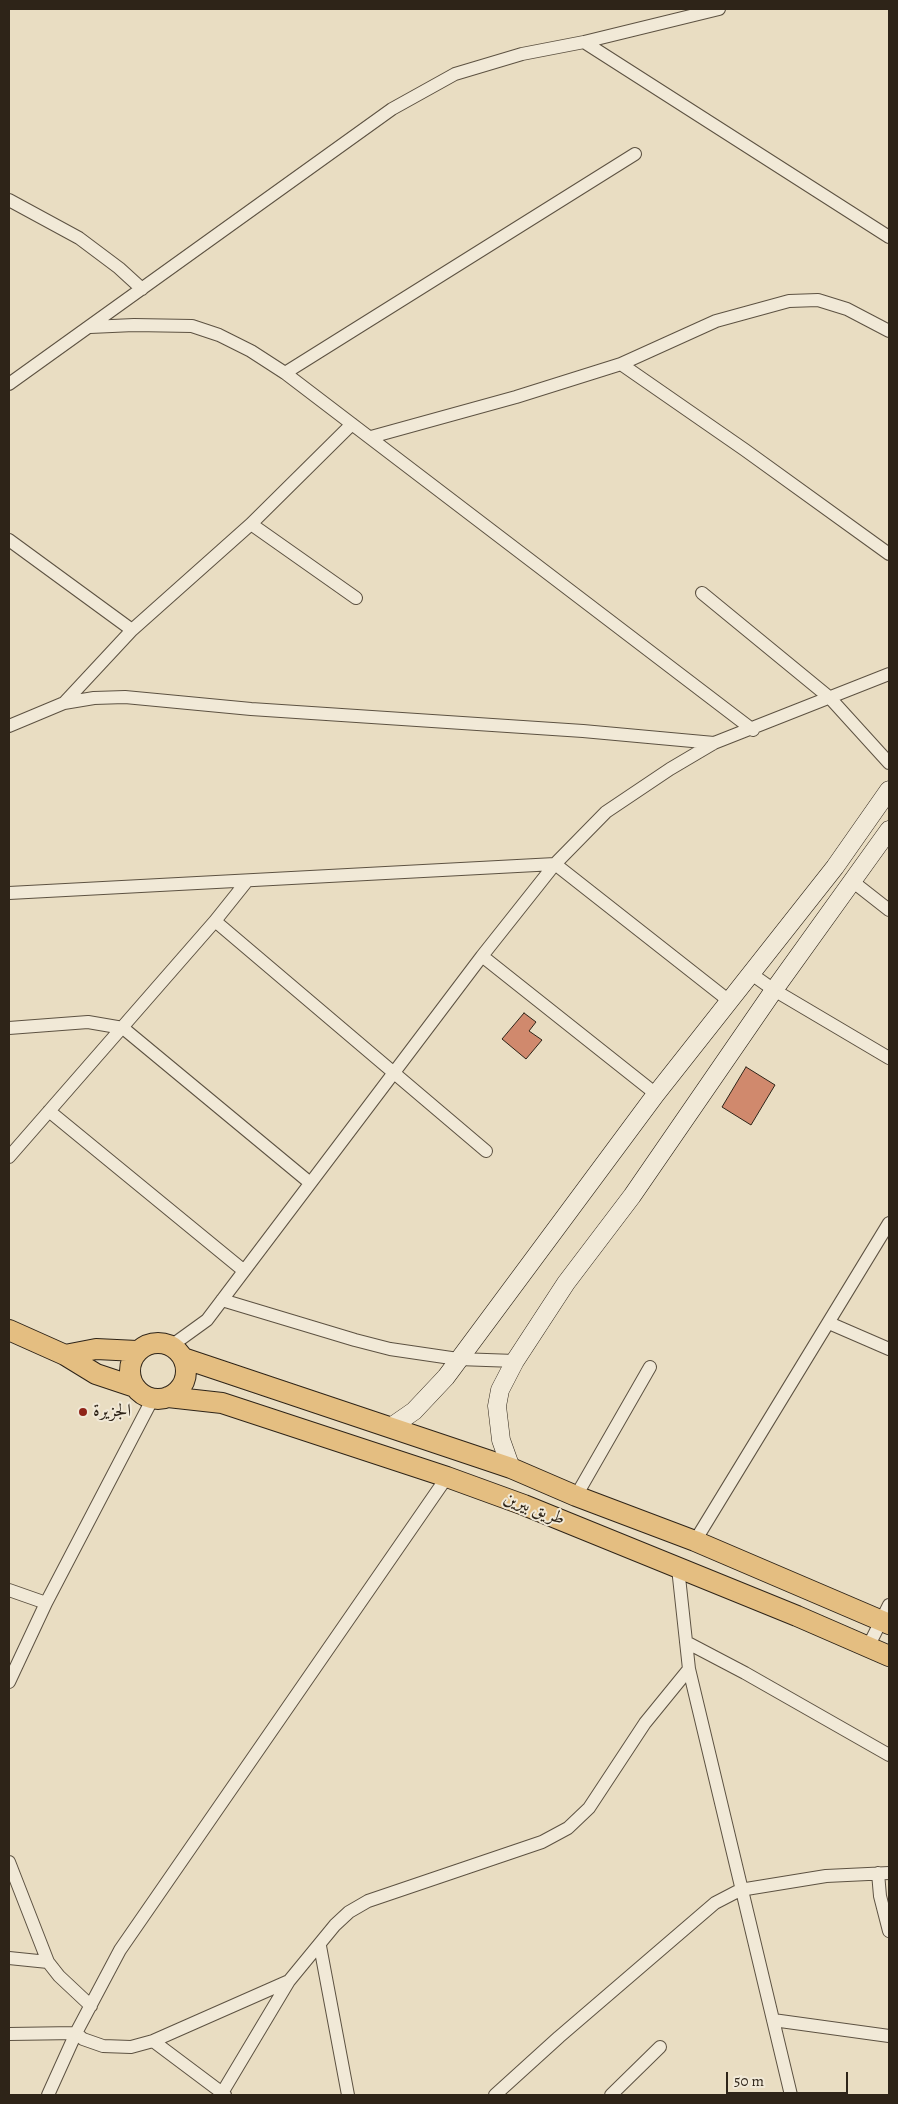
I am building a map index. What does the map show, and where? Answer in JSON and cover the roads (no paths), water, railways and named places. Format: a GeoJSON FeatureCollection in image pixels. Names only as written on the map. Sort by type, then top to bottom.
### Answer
{"type":"FeatureCollection","features":[{"type":"Feature","properties":{"kind":"main road"},"geometry":{"type":"LineString","coordinates":[[9,1330],[64,1355],[96,1374],[135,1387]]}},
{"type":"Feature","properties":{"kind":"main road"},"geometry":{"type":"LineString","coordinates":[[153,1343],[177,1352],[186,1365],[184,1381],[180,1388],[160,1398],[142,1394],[135,1387],[129,1373],[132,1358],[137,1351],[153,1343]]}},
{"type":"Feature","properties":{"kind":"main road"},"geometry":{"type":"LineString","coordinates":[[64,1355],[96,1349],[137,1351]]}},
{"type":"Feature","properties":{"kind":"main road","name":"طريق بيرين"},"geometry":{"type":"LineString","coordinates":[[177,1352],[511,1468],[576,1496],[886,1616]]}},
{"type":"Feature","properties":{"kind":"main road","name":"طريق بيرين"},"geometry":{"type":"LineString","coordinates":[[160,1398],[222,1403],[447,1476],[524,1505],[889,1656]]}},
{"type":"Feature","properties":{"kind":"street"},"geometry":{"type":"LineString","coordinates":[[9,384],[392,109],[430,86],[455,74],[512,57],[584,42],[719,9]]}},
{"type":"Feature","properties":{"kind":"street"},"geometry":{"type":"LineString","coordinates":[[584,42],[889,237]]}},
{"type":"Feature","properties":{"kind":"street"},"geometry":{"type":"LineString","coordinates":[[285,373],[634,154]]}},
{"type":"Feature","properties":{"kind":"street"},"geometry":{"type":"LineString","coordinates":[[9,200],[79,238],[120,268],[142,289]]}},
{"type":"Feature","properties":{"kind":"street"},"geometry":{"type":"LineString","coordinates":[[370,437],[516,397],[621,364],[716,321],[789,301],[818,300],[846,309],[889,331]]}},
{"type":"Feature","properties":{"kind":"street"},"geometry":{"type":"LineString","coordinates":[[90,327],[134,325],[192,326],[252,351],[285,373],[370,437],[753,730]]}},
{"type":"Feature","properties":{"kind":"street"},"geometry":{"type":"LineString","coordinates":[[621,364],[745,450],[889,554]]}},
{"type":"Feature","properties":{"kind":"street"},"geometry":{"type":"LineString","coordinates":[[64,703],[132,630],[251,524],[352,424]]}},
{"type":"Feature","properties":{"kind":"street"},"geometry":{"type":"LineString","coordinates":[[251,524],[356,598]]}},
{"type":"Feature","properties":{"kind":"street"},"geometry":{"type":"LineString","coordinates":[[9,540],[132,630]]}},
{"type":"Feature","properties":{"kind":"street"},"geometry":{"type":"LineString","coordinates":[[702,593],[830,698],[889,763]]}},
{"type":"Feature","properties":{"kind":"street"},"geometry":{"type":"LineString","coordinates":[[177,1352],[222,1300],[392,1072],[555,864],[606,812],[670,769],[714,744],[889,674]]}},
{"type":"Feature","properties":{"kind":"street"},"geometry":{"type":"LineString","coordinates":[[9,726],[64,703],[94,698],[126,698],[251,709],[584,731],[714,744]]}},
{"type":"Feature","properties":{"kind":"street"},"geometry":{"type":"LineString","coordinates":[[391,1427],[421,1405],[446,1377],[656,1094],[835,866],[889,790]]}},
{"type":"Feature","properties":{"kind":"street"},"geometry":{"type":"LineString","coordinates":[[511,1468],[501,1440],[498,1406],[500,1390],[514,1361],[566,1283],[632,1196],[774,990],[889,830]]}},
{"type":"Feature","properties":{"kind":"street"},"geometry":{"type":"LineString","coordinates":[[9,893],[555,864],[728,1000]]}},
{"type":"Feature","properties":{"kind":"street"},"geometry":{"type":"LineString","coordinates":[[9,1157],[216,921],[247,881]]}},
{"type":"Feature","properties":{"kind":"street"},"geometry":{"type":"LineString","coordinates":[[852,882],[889,910]]}},
{"type":"Feature","properties":{"kind":"street"},"geometry":{"type":"LineString","coordinates":[[216,921],[486,1151]]}},
{"type":"Feature","properties":{"kind":"street"},"geometry":{"type":"LineString","coordinates":[[482,956],[656,1094]]}},
{"type":"Feature","properties":{"kind":"street"},"geometry":{"type":"LineString","coordinates":[[750,973],[774,990],[889,1058]]}},
{"type":"Feature","properties":{"kind":"street"},"geometry":{"type":"LineString","coordinates":[[9,1028],[64,1022],[101,1022],[123,1028],[309,1182]]}},
{"type":"Feature","properties":{"kind":"street"},"geometry":{"type":"LineString","coordinates":[[49,1111],[243,1270]]}},
{"type":"Feature","properties":{"kind":"street"},"geometry":{"type":"LineString","coordinates":[[695,1541],[889,1223]]}},
{"type":"Feature","properties":{"kind":"street"},"geometry":{"type":"LineString","coordinates":[[222,1300],[390,1349],[458,1359],[514,1361]]}},
{"type":"Feature","properties":{"kind":"street"},"geometry":{"type":"LineString","coordinates":[[829,1323],[889,1349]]}},
{"type":"Feature","properties":{"kind":"street"},"geometry":{"type":"LineString","coordinates":[[576,1496],[650,1367]]}},
{"type":"Feature","properties":{"kind":"street"},"geometry":{"type":"LineString","coordinates":[[9,1682],[46,1603],[160,1398]]}},
{"type":"Feature","properties":{"kind":"street"},"geometry":{"type":"LineString","coordinates":[[48,2095],[76,2033],[120,1950],[145,1911],[447,1476]]}},
{"type":"Feature","properties":{"kind":"street"},"geometry":{"type":"LineString","coordinates":[[678,1568],[689,1669],[740,1890],[791,2095]]}},
{"type":"Feature","properties":{"kind":"street"},"geometry":{"type":"LineString","coordinates":[[9,1590],[46,1603]]}},
{"type":"Feature","properties":{"kind":"street"},"geometry":{"type":"LineString","coordinates":[[868,1647],[886,1616]]}},
{"type":"Feature","properties":{"kind":"street"},"geometry":{"type":"LineString","coordinates":[[686,1642],[745,1673],[889,1755]]}},
{"type":"Feature","properties":{"kind":"street"},"geometry":{"type":"LineString","coordinates":[[153,2041],[224,2094],[289,1981],[342,1918],[368,1901],[542,1842],[568,1828],[589,1808],[645,1723],[689,1669]]}},
{"type":"Feature","properties":{"kind":"street"},"geometry":{"type":"LineString","coordinates":[[9,1862],[48,1962],[59,1976],[91,2006]]}},
{"type":"Feature","properties":{"kind":"street"},"geometry":{"type":"LineString","coordinates":[[495,2095],[559,2037],[715,1903],[740,1890],[826,1876],[884,1873],[880,1896],[889,1931]]}},
{"type":"Feature","properties":{"kind":"street"},"geometry":{"type":"LineString","coordinates":[[320,1946],[348,2095]]}},
{"type":"Feature","properties":{"kind":"street"},"geometry":{"type":"LineString","coordinates":[[9,1958],[48,1962]]}},
{"type":"Feature","properties":{"kind":"street"},"geometry":{"type":"LineString","coordinates":[[9,2034],[76,2033],[83,2039],[103,2046],[131,2047],[153,2041],[289,1981]]}},
{"type":"Feature","properties":{"kind":"street"},"geometry":{"type":"LineString","coordinates":[[773,2020],[889,2036]]}},
{"type":"Feature","properties":{"kind":"street"},"geometry":{"type":"LineString","coordinates":[[611,2095],[660,2047]]}},
{"type":"Feature","properties":{"kind":"place","name":"الجزيرة"},"geometry":{"type":"Point","coordinates":[83,1412]}}]}
